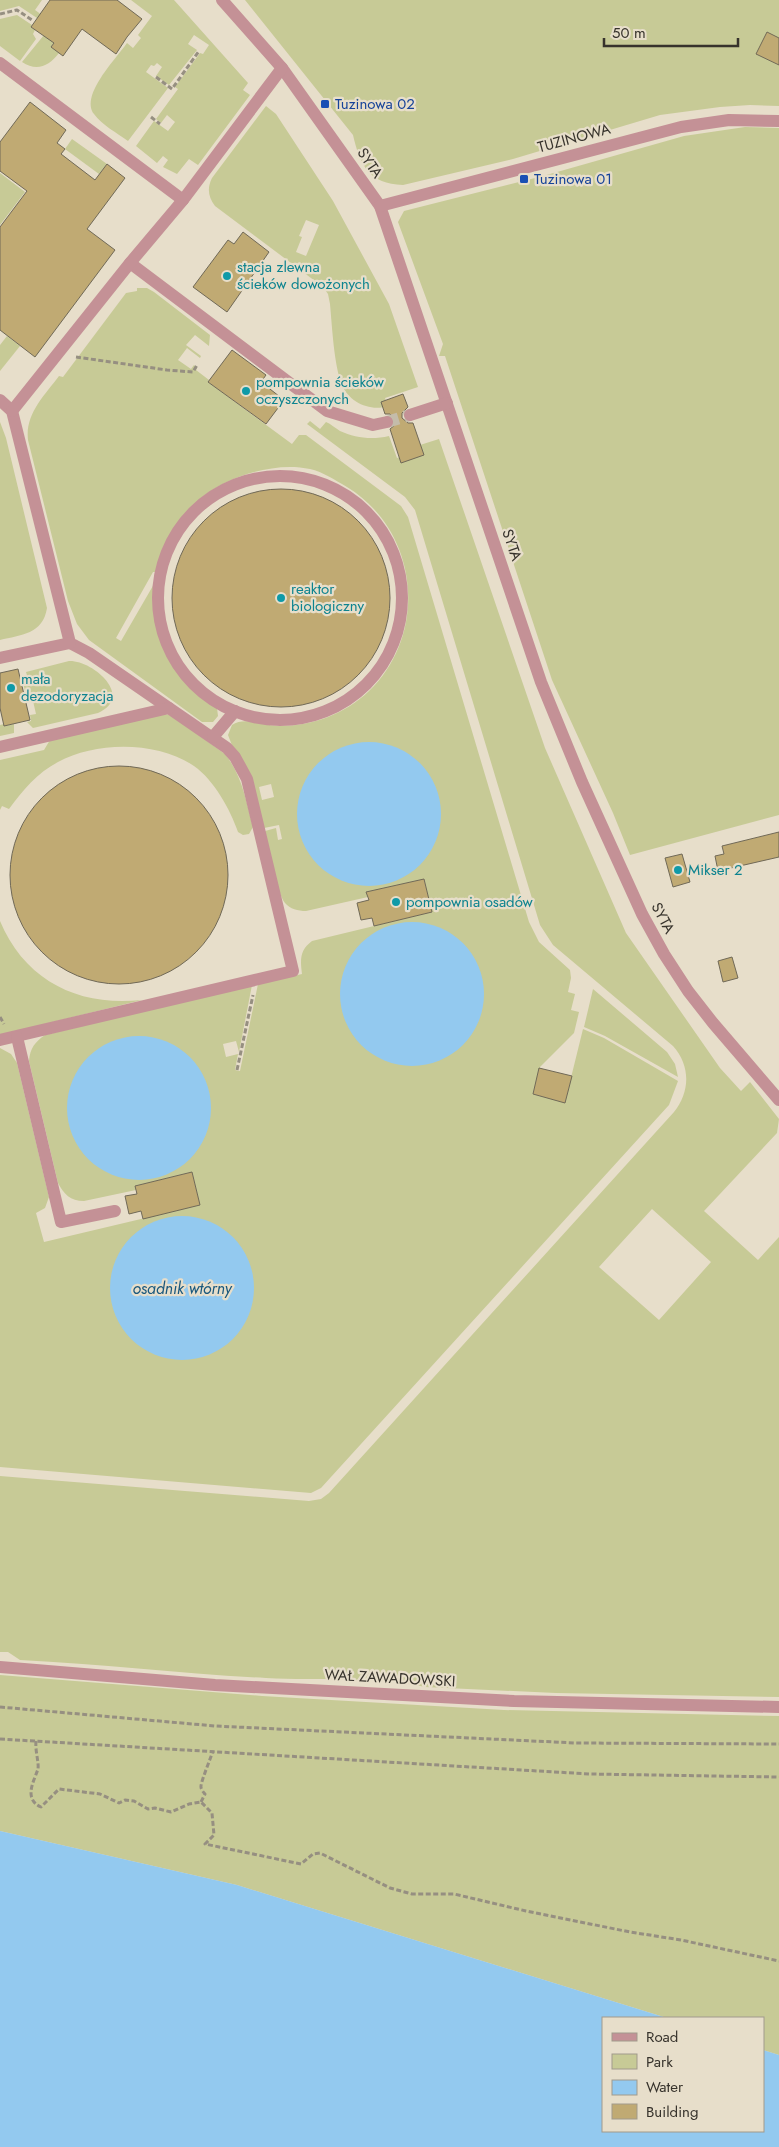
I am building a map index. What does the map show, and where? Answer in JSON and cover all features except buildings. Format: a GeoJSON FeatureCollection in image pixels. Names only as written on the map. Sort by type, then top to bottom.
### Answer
{"type":"FeatureCollection","features":[{"type":"Feature","properties":{"kind":"street","name":"SYTA"},"geometry":{"type":"LineString","coordinates":[[222,0],[282,68],[380,206],[541,682],[582,782],[642,914],[688,991],[779,1100]]}},
{"type":"Feature","properties":{"kind":"street"},"geometry":{"type":"LineString","coordinates":[[0,63],[183,200]]}},
{"type":"Feature","properties":{"kind":"street"},"geometry":{"type":"LineString","coordinates":[[12,411],[130,263],[183,200],[282,68]]}},
{"type":"Feature","properties":{"kind":"street","name":"TUZINOWA"},"geometry":{"type":"LineString","coordinates":[[380,206],[681,127],[729,120],[779,121]]}},
{"type":"Feature","properties":{"kind":"street"},"geometry":{"type":"LineString","coordinates":[[130,263],[326,411],[373,424],[387,422]]}},
{"type":"Feature","properties":{"kind":"street"},"geometry":{"type":"LineString","coordinates":[[0,400],[12,411],[70,644]]}},
{"type":"Feature","properties":{"kind":"street"},"geometry":{"type":"LineString","coordinates":[[410,415],[447,403]]}},
{"type":"Feature","properties":{"kind":"street"},"geometry":{"type":"LineString","coordinates":[[269,476],[305,478],[339,490],[366,510],[386,536],[399,567],[402,601],[397,634],[390,649],[382,664],[361,690],[332,708],[300,718],[267,719],[234,711],[204,693],[179,667],[163,634],[158,598],[159,589],[163,562],[178,530],[203,503],[234,484],[269,476]]}},
{"type":"Feature","properties":{"kind":"street"},"geometry":{"type":"LineString","coordinates":[[0,658],[70,644],[89,653],[214,737],[235,757],[247,779],[293,971],[0,1040]]}},
{"type":"Feature","properties":{"kind":"street"},"geometry":{"type":"LineString","coordinates":[[0,747],[169,708]]}},
{"type":"Feature","properties":{"kind":"street"},"geometry":{"type":"LineString","coordinates":[[214,737],[234,711]]}},
{"type":"Feature","properties":{"kind":"street"},"geometry":{"type":"LineString","coordinates":[[18,1036],[61,1222],[115,1211]]}},
{"type":"Feature","properties":{"kind":"street","name":"WAŁ ZAWADOWSKI"},"geometry":{"type":"LineString","coordinates":[[0,1667],[215,1685],[514,1701],[779,1707]]}},
{"type":"Feature","properties":{"kind":"path"},"geometry":{"type":"LineString","coordinates":[[0,14],[18,10],[32,20]]}},
{"type":"Feature","properties":{"kind":"path"},"geometry":{"type":"LineString","coordinates":[[156,77],[172,89],[199,51]]}},
{"type":"Feature","properties":{"kind":"path"},"geometry":{"type":"LineString","coordinates":[[151,117],[160,124]]}},
{"type":"Feature","properties":{"kind":"path"},"geometry":{"type":"LineString","coordinates":[[76,357],[193,372],[197,365]]}},
{"type":"Feature","properties":{"kind":"path"},"geometry":{"type":"LineString","coordinates":[[237,1070],[256,980]]}},
{"type":"Feature","properties":{"kind":"path"},"geometry":{"type":"LineString","coordinates":[[0,1707],[224,1727],[576,1743],[779,1744]]}},
{"type":"Feature","properties":{"kind":"path"},"geometry":{"type":"LineString","coordinates":[[0,1739],[589,1774],[779,1777]]}},
{"type":"Feature","properties":{"kind":"path"},"geometry":{"type":"LineString","coordinates":[[36,1741],[34,1751],[38,1768],[33,1778],[30,1793],[41,1807],[59,1790],[100,1794],[119,1802],[125,1800],[134,1801],[148,1809],[155,1808],[172,1812],[189,1804],[201,1802]]}},
{"type":"Feature","properties":{"kind":"path"},"geometry":{"type":"LineString","coordinates":[[201,1802],[205,1794],[201,1786],[202,1780],[206,1775],[213,1751]]}},
{"type":"Feature","properties":{"kind":"path"},"geometry":{"type":"LineString","coordinates":[[201,1802],[212,1813],[214,1835],[205,1844],[300,1864],[313,1854],[320,1853],[390,1888],[412,1894],[454,1894],[526,1911],[630,1932],[681,1940],[779,1961]]}},
{"type":"Feature","properties":{"kind":"green space"},"geometry":{"type":"Polygon","coordinates":[[[0,0],[42,0],[35,10],[42,15],[37,18],[19,6],[0,11],[0,0]]]}},
{"type":"Feature","properties":{"kind":"green space"},"geometry":{"type":"Polygon","coordinates":[[[131,0],[174,0],[248,83],[243,90],[250,95],[198,165],[189,159],[177,174],[163,167],[168,160],[163,156],[157,163],[136,146],[154,121],[168,131],[175,122],[167,115],[161,123],[156,119],[178,89],[175,87],[200,53],[203,54],[209,45],[194,35],[188,44],[197,50],[169,85],[156,76],[162,67],[157,63],[154,66],[151,65],[146,72],[168,88],[128,141],[101,122],[94,114],[91,106],[95,87],[101,77],[127,43],[133,48],[141,38],[138,35],[152,16],[131,0]]]}},
{"type":"Feature","properties":{"kind":"green space"},"geometry":{"type":"Polygon","coordinates":[[[245,0],[779,0],[779,106],[720,107],[660,115],[513,159],[403,185],[391,184],[374,177],[368,171],[359,155],[353,135],[245,0]]]}},
{"type":"Feature","properties":{"kind":"green space"},"geometry":{"type":"Polygon","coordinates":[[[17,15],[32,25],[31,27],[35,30],[33,34],[36,39],[20,61],[0,46],[0,19],[17,15]]]}},
{"type":"Feature","properties":{"kind":"green space"},"geometry":{"type":"Polygon","coordinates":[[[53,24],[63,31],[51,47],[59,53],[47,64],[38,67],[22,62],[53,24]]]}},
{"type":"Feature","properties":{"kind":"green space"},"geometry":{"type":"Polygon","coordinates":[[[266,106],[276,114],[333,201],[389,304],[418,387],[385,398],[388,406],[381,408],[361,404],[345,391],[337,367],[328,294],[323,287],[215,206],[209,192],[212,178],[266,106]],[[306,220],[299,236],[302,237],[296,252],[306,256],[319,225],[306,220]]]}},
{"type":"Feature","properties":{"kind":"green space"},"geometry":{"type":"Polygon","coordinates":[[[745,127],[779,128],[779,815],[630,855],[613,813],[552,680],[445,356],[439,356],[443,344],[398,222],[404,211],[543,176],[684,136],[745,127]]]}},
{"type":"Feature","properties":{"kind":"green space"},"geometry":{"type":"Polygon","coordinates":[[[72,139],[107,164],[99,174],[65,149],[72,139]]]}},
{"type":"Feature","properties":{"kind":"green space"},"geometry":{"type":"Polygon","coordinates":[[[0,173],[25,192],[0,225],[0,173]]]}},
{"type":"Feature","properties":{"kind":"green space"},"geometry":{"type":"Polygon","coordinates":[[[137,288],[147,288],[154,292],[210,335],[209,346],[195,335],[186,345],[201,356],[200,358],[187,348],[178,360],[191,369],[194,365],[197,368],[196,370],[209,380],[208,382],[292,444],[299,435],[306,435],[401,506],[408,517],[529,922],[539,942],[570,970],[571,978],[568,992],[575,994],[571,1010],[579,1012],[574,1033],[540,1067],[533,1094],[565,1102],[583,1029],[604,1038],[678,1081],[669,1105],[321,1488],[311,1493],[0,1467],[0,1048],[11,1054],[17,1063],[49,1197],[45,1208],[36,1213],[44,1242],[200,1205],[192,1172],[135,1186],[136,1190],[84,1201],[75,1200],[65,1194],[58,1183],[29,1061],[32,1049],[36,1043],[45,1035],[252,985],[239,1052],[236,1041],[223,1044],[226,1057],[238,1054],[235,1070],[240,1071],[258,984],[302,974],[303,951],[312,941],[432,912],[424,879],[367,892],[368,897],[306,911],[289,907],[285,903],[279,889],[265,831],[276,828],[278,840],[282,839],[279,825],[264,828],[228,735],[232,725],[237,722],[255,722],[280,726],[304,724],[328,717],[360,699],[369,691],[388,667],[401,641],[407,613],[407,584],[401,556],[389,529],[371,506],[347,487],[329,476],[310,469],[288,467],[266,469],[225,483],[200,499],[181,520],[166,544],[156,572],[153,572],[116,638],[121,641],[154,584],[157,622],[161,639],[177,670],[188,684],[217,708],[218,716],[213,722],[202,722],[89,640],[77,624],[68,601],[28,440],[29,422],[47,391],[59,376],[63,377],[126,293],[137,291],[137,288]],[[271,784],[259,787],[262,800],[274,797],[271,784]]]}},
{"type":"Feature","properties":{"kind":"green space"},"geometry":{"type":"Polygon","coordinates":[[[7,336],[20,346],[0,371],[0,345],[7,336]]]}},
{"type":"Feature","properties":{"kind":"green space"},"geometry":{"type":"Polygon","coordinates":[[[310,421],[320,429],[326,422],[340,431],[364,438],[389,436],[397,458],[422,450],[420,445],[439,439],[545,748],[626,933],[720,1068],[741,1091],[750,1082],[779,1119],[777,1133],[704,1211],[758,1260],[779,1237],[779,1697],[556,1693],[425,1687],[386,1681],[286,1679],[20,1660],[8,1652],[0,1652],[0,1476],[309,1501],[321,1499],[329,1493],[674,1112],[683,1096],[685,1088],[686,1079],[683,1062],[673,1046],[553,945],[540,925],[415,510],[405,497],[307,424],[310,421]],[[652,1209],[599,1267],[659,1320],[711,1262],[652,1209]]]}},
{"type":"Feature","properties":{"kind":"green space"},"geometry":{"type":"Polygon","coordinates":[[[0,422],[6,438],[47,608],[45,617],[36,628],[23,635],[0,640],[0,422]]]}},
{"type":"Feature","properties":{"kind":"green space"},"geometry":{"type":"Polygon","coordinates":[[[69,661],[89,666],[106,681],[111,689],[112,698],[108,706],[98,713],[33,728],[27,722],[31,721],[30,715],[36,714],[33,701],[28,702],[23,683],[29,682],[26,672],[69,661]]]}},
{"type":"Feature","properties":{"kind":"green space"},"geometry":{"type":"Polygon","coordinates":[[[165,714],[172,716],[225,754],[231,762],[243,789],[253,827],[249,834],[243,835],[238,832],[231,814],[215,787],[194,766],[163,752],[145,748],[108,747],[73,755],[43,771],[9,809],[2,806],[0,810],[0,760],[44,750],[50,740],[165,714]]]}},
{"type":"Feature","properties":{"kind":"green space"},"geometry":{"type":"Polygon","coordinates":[[[4,724],[5,726],[14,724],[14,733],[0,736],[0,725],[4,724]]]}},
{"type":"Feature","properties":{"kind":"green space"},"geometry":{"type":"Polygon","coordinates":[[[0,921],[11,942],[24,960],[39,974],[57,986],[76,994],[97,999],[119,1001],[142,1000],[0,1035],[0,921]]]}},
{"type":"Feature","properties":{"kind":"green space"},"geometry":{"type":"Polygon","coordinates":[[[593,989],[667,1052],[675,1064],[678,1077],[605,1036],[584,1027],[593,989]]]}},
{"type":"Feature","properties":{"kind":"green space"},"geometry":{"type":"Polygon","coordinates":[[[0,1675],[262,1696],[504,1710],[779,1716],[779,2055],[764,2050],[764,2017],[664,2017],[237,1885],[0,1831],[0,1675]]]}},
{"type":"Feature","properties":{"kind":"water"},"geometry":{"type":"Polygon","coordinates":[[[369,742],[396,748],[409,754],[420,763],[429,774],[435,787],[441,814],[435,841],[429,854],[420,865],[409,874],[396,880],[369,886],[342,880],[329,874],[318,865],[309,854],[303,841],[297,814],[303,787],[309,774],[318,763],[329,754],[342,748],[369,742]]]}},
{"type":"Feature","properties":{"kind":"water"},"geometry":{"type":"Polygon","coordinates":[[[412,922],[439,928],[452,934],[463,943],[472,954],[478,967],[484,994],[478,1021],[472,1034],[463,1045],[452,1054],[439,1060],[412,1066],[385,1060],[372,1054],[361,1045],[352,1034],[346,1021],[340,994],[346,967],[352,954],[361,943],[372,934],[385,928],[412,922]]]}},
{"type":"Feature","properties":{"kind":"water"},"geometry":{"type":"Polygon","coordinates":[[[139,1036],[166,1042],[179,1048],[190,1057],[199,1068],[205,1081],[211,1108],[205,1135],[199,1148],[190,1159],[179,1168],[166,1174],[139,1180],[112,1174],[99,1168],[88,1159],[79,1148],[73,1135],[67,1108],[73,1081],[79,1068],[88,1057],[99,1048],[112,1042],[139,1036]]]}},
{"type":"Feature","properties":{"kind":"water","name":"osadnik wtórny"},"geometry":{"type":"Polygon","coordinates":[[[182,1216],[209,1222],[222,1228],[233,1237],[242,1248],[248,1261],[254,1288],[248,1315],[242,1328],[233,1339],[222,1348],[209,1354],[182,1360],[155,1354],[142,1348],[131,1339],[122,1328],[116,1315],[110,1288],[116,1261],[122,1248],[131,1237],[142,1228],[155,1222],[182,1216]]]}},
{"type":"Feature","properties":{"kind":"water"},"geometry":{"type":"Polygon","coordinates":[[[0,1831],[237,1885],[664,2017],[602,2017],[602,2132],[764,2132],[764,2050],[779,2055],[779,2147],[0,2147],[0,1831]]]}},
{"type":"Feature","properties":{"kind":"tunnel"},"geometry":{"type":"LineString","coordinates":[[387,422],[410,415]]}},
{"type":"Feature","properties":{"kind":"place","name":"Tuzinowa 02"},"geometry":{"type":"Point","coordinates":[325,104]}},
{"type":"Feature","properties":{"kind":"place","name":"Tuzinowa 01"},"geometry":{"type":"Point","coordinates":[524,179]}},
{"type":"Feature","properties":{"kind":"place","name":"stacja zlewna ścieków dowożonych"},"geometry":{"type":"Point","coordinates":[227,276]}},
{"type":"Feature","properties":{"kind":"place","name":"pompownia ścieków oczyszczonych"},"geometry":{"type":"Point","coordinates":[246,391]}},
{"type":"Feature","properties":{"kind":"place","name":"reaktor biologiczny"},"geometry":{"type":"Point","coordinates":[281,598]}},
{"type":"Feature","properties":{"kind":"place","name":"mała dezodoryzacja"},"geometry":{"type":"Point","coordinates":[11,688]}},
{"type":"Feature","properties":{"kind":"place","name":"Mikser 2"},"geometry":{"type":"Point","coordinates":[678,870]}},
{"type":"Feature","properties":{"kind":"place","name":"pompownia osadów"},"geometry":{"type":"Point","coordinates":[396,902]}}]}
